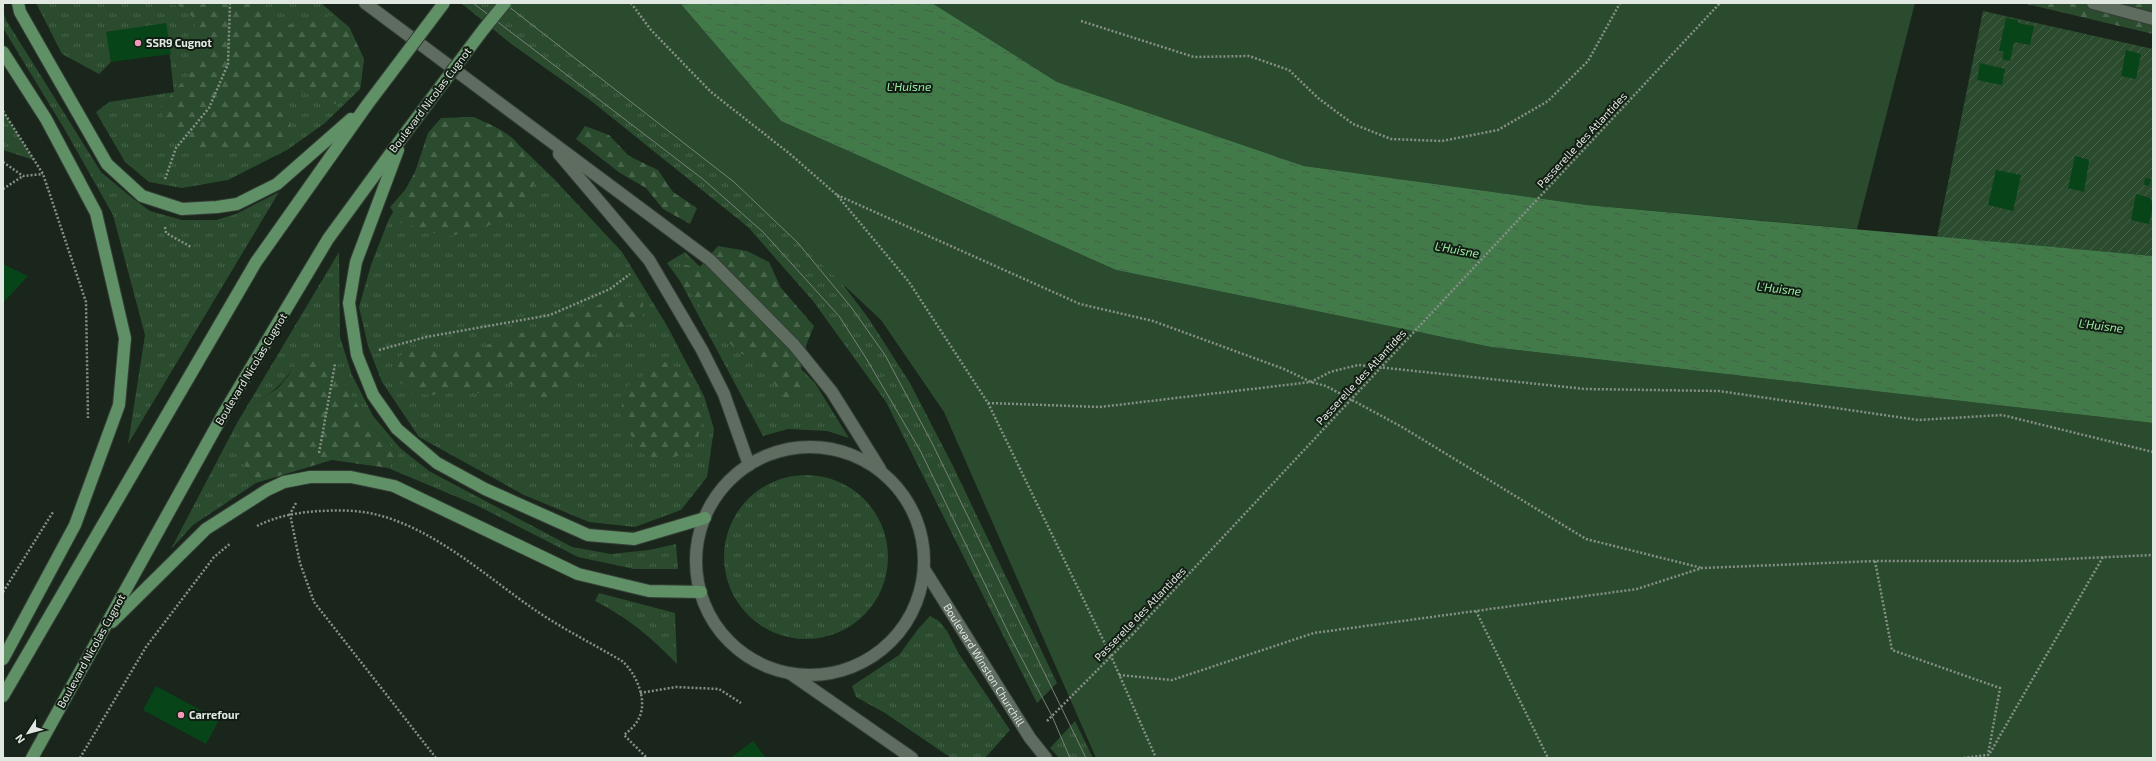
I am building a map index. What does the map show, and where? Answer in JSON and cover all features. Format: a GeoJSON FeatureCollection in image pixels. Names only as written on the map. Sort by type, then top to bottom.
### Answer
{"type":"FeatureCollection","features":[{"type":"Feature","properties":{"kind":"main road"},"geometry":{"type":"LineString","coordinates":[[18,3],[20,12],[107,164],[142,196],[182,209],[238,204],[278,184],[368,105]]}},
{"type":"Feature","properties":{"kind":"main road"},"geometry":{"type":"LineString","coordinates":[[3,696],[256,262],[368,105],[444,3]]}},
{"type":"Feature","properties":{"kind":"main road","name":"Boulevard Nicolas Cugnot"},"geometry":{"type":"LineString","coordinates":[[32,758],[225,412],[328,239],[404,135],[505,3]]}},
{"type":"Feature","properties":{"kind":"main road"},"geometry":{"type":"LineString","coordinates":[[3,52],[46,119],[96,213],[125,338],[119,405],[75,525],[3,659]]}},
{"type":"Feature","properties":{"kind":"main road"},"geometry":{"type":"LineString","coordinates":[[404,135],[356,262],[349,303],[357,355],[373,395],[397,429],[437,463],[485,489],[588,535],[634,539],[704,518]]}},
{"type":"Feature","properties":{"kind":"main road"},"geometry":{"type":"LineString","coordinates":[[102,633],[206,529],[267,490],[284,482],[310,477],[351,477],[394,486],[578,574],[649,591],[702,596]]}},
{"type":"Feature","properties":{"kind":"street"},"geometry":{"type":"LineString","coordinates":[[365,3],[710,260],[799,351],[832,392],[883,474]]}},
{"type":"Feature","properties":{"kind":"street"},"geometry":{"type":"LineString","coordinates":[[2093,3],[2153,19]]}},
{"type":"Feature","properties":{"kind":"street"},"geometry":{"type":"LineString","coordinates":[[544,137],[649,260],[702,350],[724,394],[749,465]]}},
{"type":"Feature","properties":{"kind":"street"},"geometry":{"type":"LineString","coordinates":[[817,448],[847,454],[866,462],[883,474],[898,489],[914,516],[921,535],[924,569],[919,594],[911,613],[900,630],[879,652],[861,663],[842,671],[811,675],[790,673],[760,663],[733,645],[718,629],[702,596],[696,555],[704,518],[723,488],[749,465],[767,456],[786,450],[817,448]]}},
{"type":"Feature","properties":{"kind":"street","name":"Boulevard Winston Churchill"},"geometry":{"type":"LineString","coordinates":[[924,569],[1030,738],[1046,758]]}},
{"type":"Feature","properties":{"kind":"street"},"geometry":{"type":"LineString","coordinates":[[790,673],[912,758]]}},
{"type":"Feature","properties":{"kind":"path"},"geometry":{"type":"LineString","coordinates":[[191,247],[166,233],[160,202],[165,176],[176,148],[209,108],[228,64],[230,3]]}},
{"type":"Feature","properties":{"kind":"path"},"geometry":{"type":"LineString","coordinates":[[631,3],[651,30],[711,92],[790,154],[837,195],[909,282],[988,403],[1111,656],[1156,758]]}},
{"type":"Feature","properties":{"kind":"path"},"geometry":{"type":"LineString","coordinates":[[1082,21],[1194,57],[1249,56],[1289,70],[1318,98],[1353,124],[1391,139],[1442,141],[1498,130],[1548,101],[1588,61],[1620,3]]}},
{"type":"Feature","properties":{"kind":"path","name":"Passerelle des Atlantides"},"geometry":{"type":"LineString","coordinates":[[1030,738],[1132,635],[1720,3]]}},
{"type":"Feature","properties":{"kind":"path"},"geometry":{"type":"LineString","coordinates":[[3,111],[43,174],[86,302],[88,415],[86,422]]}},
{"type":"Feature","properties":{"kind":"path"},"geometry":{"type":"LineString","coordinates":[[3,162],[23,176]]}},
{"type":"Feature","properties":{"kind":"path"},"geometry":{"type":"LineString","coordinates":[[3,189],[23,176],[43,174]]}},
{"type":"Feature","properties":{"kind":"path"},"geometry":{"type":"LineString","coordinates":[[837,195],[1080,304],[1153,321],[1284,369],[1311,382],[1326,386],[1402,427],[1586,540],[1702,568]]}},
{"type":"Feature","properties":{"kind":"path"},"geometry":{"type":"LineString","coordinates":[[320,453],[335,360],[426,337],[550,315],[610,289],[649,260]]}},
{"type":"Feature","properties":{"kind":"path"},"geometry":{"type":"LineString","coordinates":[[988,403],[1100,407],[1311,382],[1330,372],[1358,365],[1584,389],[1719,391],[1918,420],[2002,414],[2153,452]]}},
{"type":"Feature","properties":{"kind":"path"},"geometry":{"type":"LineString","coordinates":[[298,499],[290,514],[300,563],[314,602],[436,758]]}},
{"type":"Feature","properties":{"kind":"path"},"geometry":{"type":"LineString","coordinates":[[3,592],[57,506]]}},
{"type":"Feature","properties":{"kind":"path"},"geometry":{"type":"LineString","coordinates":[[254,528],[290,514],[325,511],[358,512],[378,515],[427,536],[478,568],[561,628],[622,661],[628,666],[636,678],[640,693],[641,705],[639,718],[624,735],[647,758]]}},
{"type":"Feature","properties":{"kind":"path"},"geometry":{"type":"LineString","coordinates":[[80,758],[146,647],[185,593],[214,557],[236,538]]}},
{"type":"Feature","properties":{"kind":"path"},"geometry":{"type":"LineString","coordinates":[[1119,675],[1172,680],[1314,633],[1636,589],[1702,568],[1875,561],[2021,560],[2153,554]]}},
{"type":"Feature","properties":{"kind":"path"},"geometry":{"type":"LineString","coordinates":[[1988,755],[2103,557]]}},
{"type":"Feature","properties":{"kind":"path"},"geometry":{"type":"LineString","coordinates":[[1875,561],[1892,650],[2000,688],[1988,755]]}},
{"type":"Feature","properties":{"kind":"path"},"geometry":{"type":"LineString","coordinates":[[1476,610],[1548,758]]}},
{"type":"Feature","properties":{"kind":"path"},"geometry":{"type":"LineString","coordinates":[[640,693],[676,687],[719,689],[741,703]]}},
{"type":"Feature","properties":{"kind":"path"},"geometry":{"type":"LineString","coordinates":[[1964,758],[1988,755]]}},
{"type":"Feature","properties":{"kind":"green space"},"geometry":{"type":"Polygon","coordinates":[[[36,3],[321,3],[349,27],[364,59],[360,89],[325,123],[287,150],[228,180],[182,188],[149,182],[125,162],[96,112],[109,102],[174,92],[166,24],[107,32],[111,62],[99,74],[62,54],[36,3]]]}},
{"type":"Feature","properties":{"kind":"green space"},"geometry":{"type":"Polygon","coordinates":[[[155,3],[266,3],[267,13],[287,25],[309,23],[330,15],[349,27],[364,59],[360,89],[335,104],[312,93],[285,91],[291,126],[280,145],[245,151],[218,148],[196,148],[169,128],[159,109],[191,72],[197,51],[194,18],[179,6],[155,3]]]}},
{"type":"Feature","properties":{"kind":"green space"},"geometry":{"type":"Polygon","coordinates":[[[461,3],[527,3],[679,123],[832,270],[869,319],[910,383],[953,466],[1057,683],[1037,703],[886,402],[813,301],[748,227],[590,100],[510,43],[461,3]]]}},
{"type":"Feature","properties":{"kind":"green space"},"geometry":{"type":"Polygon","coordinates":[[[508,3],[680,3],[781,121],[1116,270],[1491,347],[2153,423],[2153,758],[1096,758],[944,412],[881,320],[734,182],[508,3]]]}},
{"type":"Feature","properties":{"kind":"green space"},"geometry":{"type":"Polygon","coordinates":[[[932,3],[1915,3],[1857,229],[1587,205],[1304,166],[1057,82],[932,3]]]}},
{"type":"Feature","properties":{"kind":"green space"},"geometry":{"type":"Polygon","coordinates":[[[2022,3],[2153,3],[2153,34],[2022,3]]]}},
{"type":"Feature","properties":{"kind":"green space"},"geometry":{"type":"Polygon","coordinates":[[[3,11],[6,20],[101,172],[150,211],[182,220],[216,220],[236,214],[279,192],[128,444],[145,335],[113,215],[65,130],[3,28],[3,11]]]}},
{"type":"Feature","properties":{"kind":"green space"},"geometry":{"type":"Polygon","coordinates":[[[1983,11],[2153,49],[2153,256],[1937,237],[1983,11]]]}},
{"type":"Feature","properties":{"kind":"green space"},"geometry":{"type":"Polygon","coordinates":[[[3,111],[34,160],[3,150],[3,111]]]}},
{"type":"Feature","properties":{"kind":"green space"},"geometry":{"type":"Polygon","coordinates":[[[460,117],[474,117],[521,147],[554,179],[622,252],[666,324],[704,396],[714,429],[707,477],[681,510],[635,527],[589,522],[524,495],[419,437],[382,382],[368,346],[359,307],[371,265],[389,219],[415,172],[460,117]]]}},
{"type":"Feature","properties":{"kind":"green space"},"geometry":{"type":"Polygon","coordinates":[[[474,117],[498,128],[514,139],[526,155],[537,179],[522,205],[507,220],[448,237],[401,223],[390,207],[406,189],[415,172],[428,133],[441,118],[474,117]]]}},
{"type":"Feature","properties":{"kind":"green space"},"geometry":{"type":"Polygon","coordinates":[[[585,126],[609,135],[629,156],[658,170],[673,192],[697,208],[690,224],[663,209],[646,188],[620,173],[576,139],[585,126]]]}},
{"type":"Feature","properties":{"kind":"green space"},"geometry":{"type":"Polygon","coordinates":[[[718,246],[747,251],[769,262],[781,288],[814,326],[807,343],[800,373],[806,402],[784,397],[766,371],[734,348],[680,281],[682,264],[699,268],[718,246]]]}},
{"type":"Feature","properties":{"kind":"green space"},"geometry":{"type":"Polygon","coordinates":[[[339,252],[340,337],[352,375],[373,416],[400,448],[429,471],[572,547],[611,554],[649,550],[676,544],[678,569],[634,569],[578,557],[476,505],[388,468],[398,455],[385,439],[369,425],[358,410],[294,365],[278,387],[255,403],[241,460],[256,483],[193,525],[171,549],[237,423],[339,252]]]}},
{"type":"Feature","properties":{"kind":"green space"},"geometry":{"type":"Polygon","coordinates":[[[685,252],[815,383],[849,438],[827,431],[788,429],[763,436],[680,281],[667,263],[685,252]]]}},
{"type":"Feature","properties":{"kind":"green space"},"geometry":{"type":"Polygon","coordinates":[[[625,294],[643,302],[643,319],[620,328],[607,349],[590,355],[577,367],[560,399],[540,403],[514,385],[501,381],[483,394],[455,388],[433,395],[413,393],[397,380],[394,360],[412,348],[485,347],[497,339],[582,315],[607,300],[625,294]]]}},
{"type":"Feature","properties":{"kind":"green space"},"geometry":{"type":"Polygon","coordinates":[[[303,358],[317,362],[347,387],[369,425],[385,439],[398,455],[388,468],[332,460],[256,483],[241,460],[237,423],[255,403],[278,388],[288,376],[294,365],[303,358]]]}},
{"type":"Feature","properties":{"kind":"green space"},"geometry":{"type":"Polygon","coordinates":[[[653,358],[672,365],[686,373],[695,381],[701,391],[703,403],[702,417],[700,433],[695,451],[674,457],[648,457],[635,442],[620,416],[625,388],[646,373],[653,358]]]}},
{"type":"Feature","properties":{"kind":"green space"},"geometry":{"type":"Polygon","coordinates":[[[806,475],[830,479],[851,489],[864,499],[874,512],[884,533],[888,557],[884,581],[874,602],[864,615],[851,625],[830,635],[806,639],[782,635],[761,625],[748,615],[738,602],[728,581],[724,557],[728,533],[738,512],[748,499],[761,489],[782,479],[806,475]]]}},
{"type":"Feature","properties":{"kind":"green space"},"geometry":{"type":"Polygon","coordinates":[[[599,593],[675,613],[677,664],[639,629],[607,607],[595,601],[599,593]]]}},
{"type":"Feature","properties":{"kind":"green space"},"geometry":{"type":"Polygon","coordinates":[[[930,616],[939,621],[947,631],[959,654],[1010,730],[985,758],[951,758],[885,713],[856,697],[852,686],[899,655],[930,616]]]}},
{"type":"Feature","properties":{"kind":"green space"},"geometry":{"type":"Polygon","coordinates":[[[1075,721],[1093,758],[1059,758],[1050,748],[1075,721]]]}},
{"type":"Feature","properties":{"kind":"water","name":"L'Huisne"},"geometry":{"type":"Polygon","coordinates":[[[680,3],[932,3],[1057,82],[1304,166],[1587,205],[2153,256],[2153,423],[1491,347],[1116,270],[781,121],[680,3]]]}},
{"type":"Feature","properties":{"kind":"building"},"geometry":{"type":"Polygon","coordinates":[[[2006,18],[2018,20],[2018,23],[2034,26],[2030,45],[2014,42],[2010,61],[2002,59],[2004,51],[1999,51],[2006,18]]]}},
{"type":"Feature","properties":{"kind":"building","name":"SSR9 Cugnot"},"geometry":{"type":"Polygon","coordinates":[[[166,23],[171,54],[111,62],[106,32],[166,23]]]}},
{"type":"Feature","properties":{"kind":"building"},"geometry":{"type":"Polygon","coordinates":[[[2126,50],[2141,54],[2136,79],[2121,76],[2126,50]]]}},
{"type":"Feature","properties":{"kind":"building"},"geometry":{"type":"Polygon","coordinates":[[[1980,63],[2005,69],[2002,85],[1977,80],[1980,63]]]}},
{"type":"Feature","properties":{"kind":"building"},"geometry":{"type":"Polygon","coordinates":[[[2075,156],[2089,160],[2084,192],[2068,188],[2075,156]]]}},
{"type":"Feature","properties":{"kind":"building"},"geometry":{"type":"Polygon","coordinates":[[[1996,170],[2021,175],[2013,211],[1988,205],[1996,170]]]}},
{"type":"Feature","properties":{"kind":"building"},"geometry":{"type":"Polygon","coordinates":[[[2145,178],[2151,179],[2149,186],[2144,185],[2145,178]]]}},
{"type":"Feature","properties":{"kind":"building"},"geometry":{"type":"Polygon","coordinates":[[[2136,194],[2150,198],[2153,204],[2149,224],[2131,220],[2136,194]]]}},
{"type":"Feature","properties":{"kind":"building"},"geometry":{"type":"Polygon","coordinates":[[[3,264],[28,276],[3,303],[3,264]]]}},
{"type":"Feature","properties":{"kind":"building","name":"Carrefour"},"geometry":{"type":"Polygon","coordinates":[[[156,686],[219,720],[206,744],[143,710],[156,686]]]}},
{"type":"Feature","properties":{"kind":"building"},"geometry":{"type":"Polygon","coordinates":[[[753,741],[766,758],[730,758],[753,741]]]}},
{"type":"Feature","properties":{"kind":"tram line"},"geometry":{"type":"LineString","coordinates":[[473,3],[704,180],[763,232],[839,316],[866,358],[921,452],[1010,636],[1052,716],[1070,758]]}},
{"type":"Feature","properties":{"kind":"tram line"},"geometry":{"type":"LineString","coordinates":[[504,3],[734,182],[798,243],[851,307],[885,355],[932,443],[1086,758]]}},
{"type":"Feature","properties":{"kind":"place","name":"SSR9 Cugnot"},"geometry":{"type":"Point","coordinates":[138,43]}},
{"type":"Feature","properties":{"kind":"place","name":"Carrefour"},"geometry":{"type":"Point","coordinates":[181,715]}}]}
